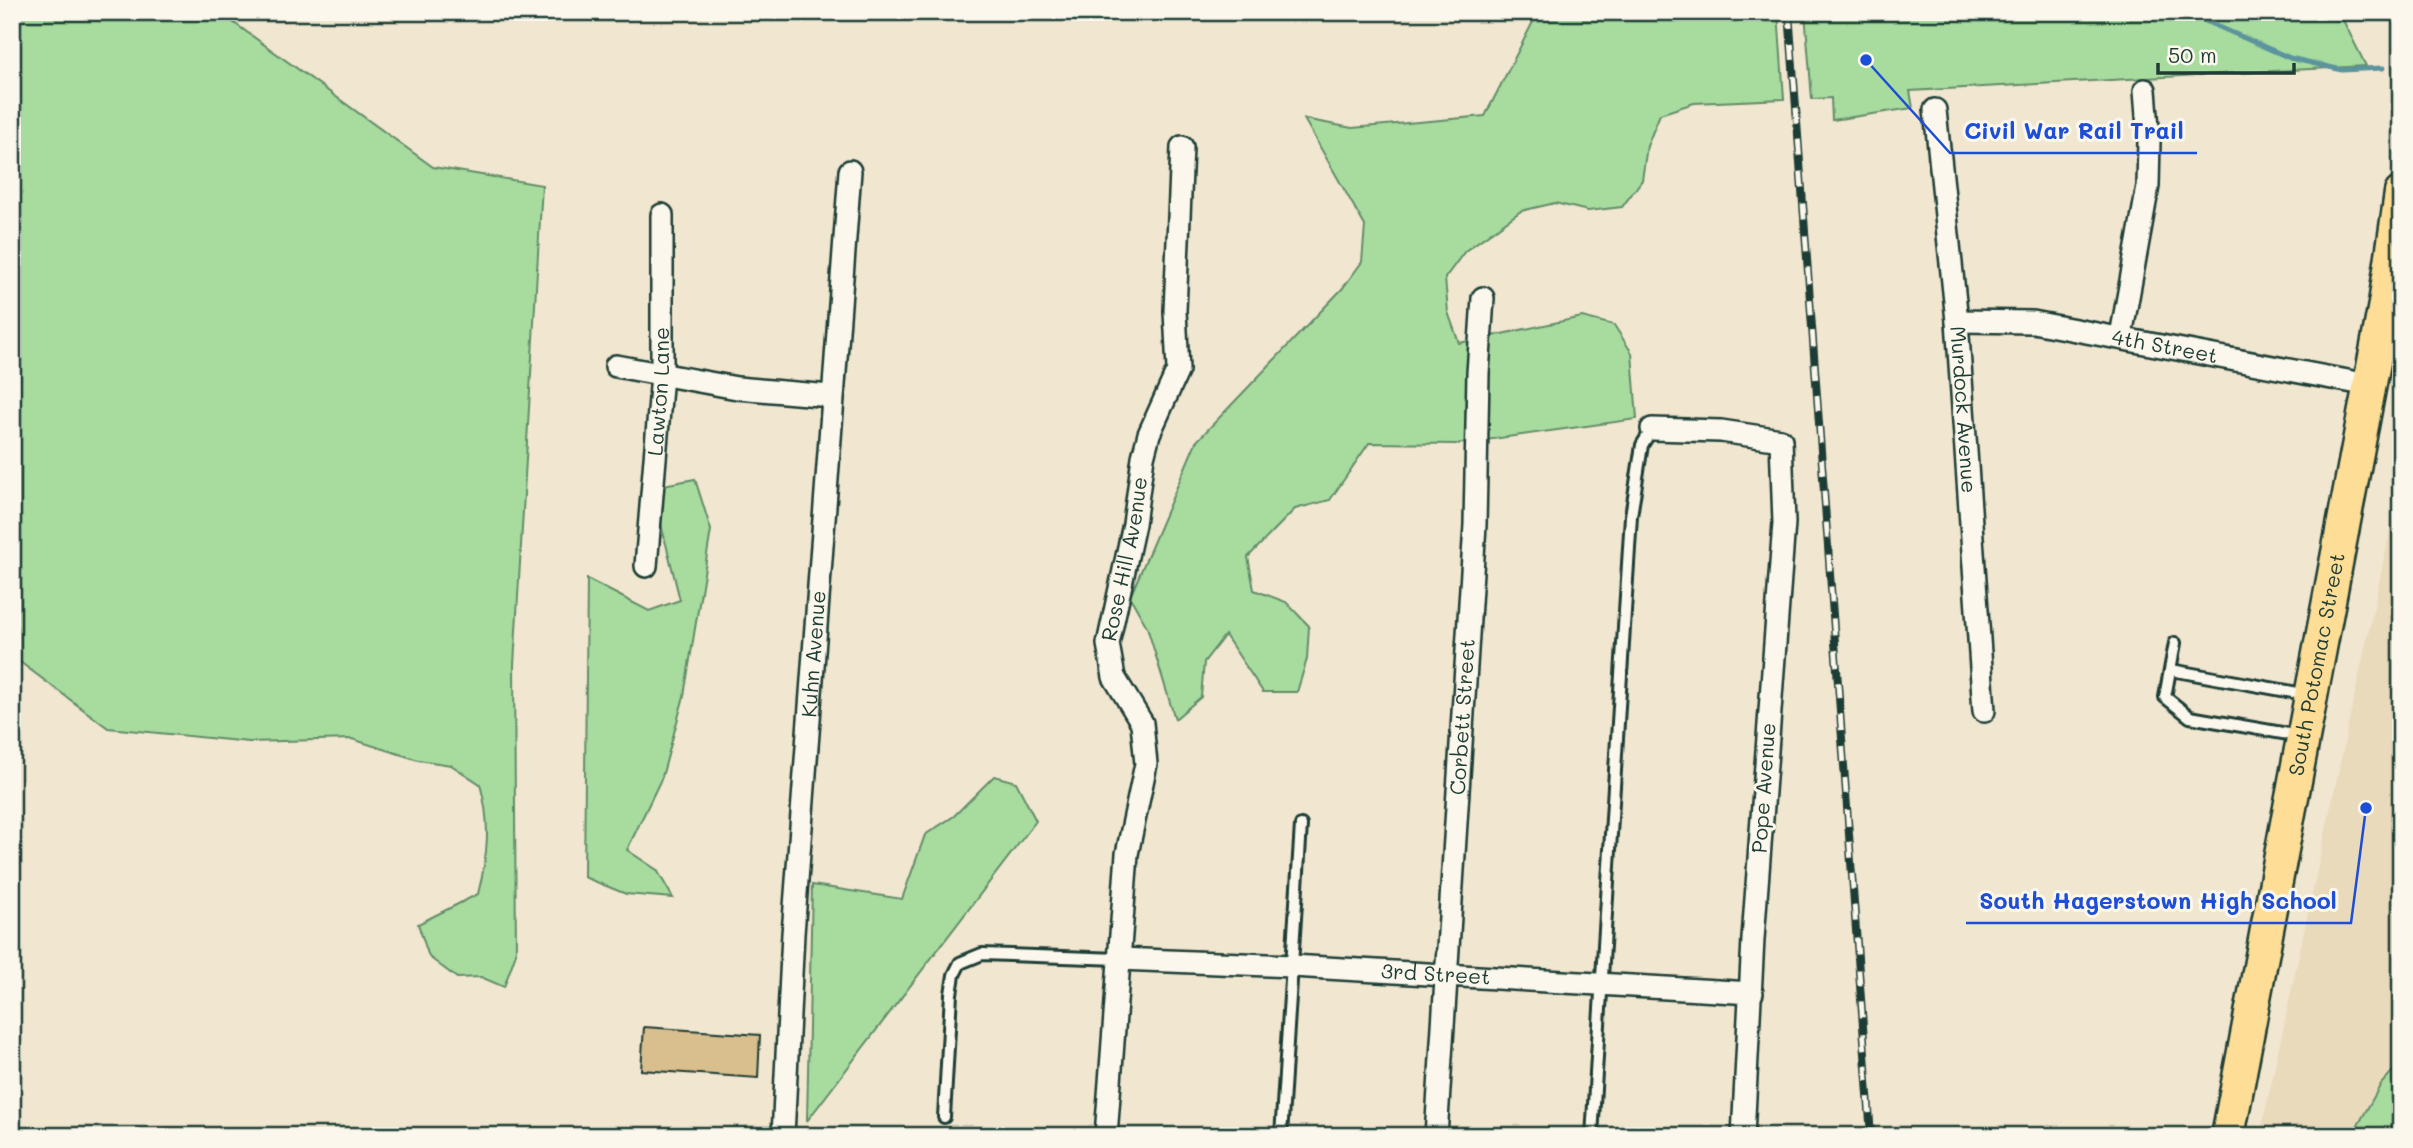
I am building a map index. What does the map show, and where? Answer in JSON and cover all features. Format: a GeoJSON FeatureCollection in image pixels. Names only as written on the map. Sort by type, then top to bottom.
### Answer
{"type":"FeatureCollection","features":[{"type":"Feature","properties":{"kind":"main road","name":"South Potomac Street"},"geometry":{"type":"LineString","coordinates":[[2228,1136],[2369,385],[2390,341],[2401,193]]}},
{"type":"Feature","properties":{"kind":"street"},"geometry":{"type":"LineString","coordinates":[[2121,336],[2148,186],[2149,141],[2145,90]]}},
{"type":"Feature","properties":{"kind":"street","name":"Murdock Avenue"},"geometry":{"type":"LineString","coordinates":[[1935,110],[1958,321],[1984,711]]}},
{"type":"Feature","properties":{"kind":"street","name":"Rose Hill Avenue"},"geometry":{"type":"LineString","coordinates":[[1106,1136],[1127,854],[1143,789],[1146,740],[1142,723],[1114,677],[1108,644],[1111,619],[1134,524],[1143,457],[1149,434],[1178,370],[1175,311],[1182,148]]}},
{"type":"Feature","properties":{"kind":"street","name":"Kuhn Avenue"},"geometry":{"type":"LineString","coordinates":[[783,1136],[794,920],[831,396],[850,171]]}},
{"type":"Feature","properties":{"kind":"street","name":"Lawton Lane"},"geometry":{"type":"LineString","coordinates":[[646,566],[662,375],[662,215]]}},
{"type":"Feature","properties":{"kind":"street","name":"Corbett Street"},"geometry":{"type":"LineString","coordinates":[[1436,1136],[1475,525],[1483,298]]}},
{"type":"Feature","properties":{"kind":"street","name":"4th Street"},"geometry":{"type":"LineString","coordinates":[[1958,321],[2034,322],[2121,336],[2369,385]]}},
{"type":"Feature","properties":{"kind":"street"},"geometry":{"type":"LineString","coordinates":[[616,366],[737,388],[831,396]]}},
{"type":"Feature","properties":{"kind":"street","name":"Pope Avenue"},"geometry":{"type":"LineString","coordinates":[[1652,429],[1721,431],[1781,440],[1784,523],[1753,939],[1744,1136]]}},
{"type":"Feature","properties":{"kind":"street","name":"3rd Street"},"geometry":{"type":"LineString","coordinates":[[1119,960],[1292,966],[1752,993]]}},
{"type":"Feature","properties":{"kind":"lane"},"geometry":{"type":"LineString","coordinates":[[1592,1136],[1631,516],[1642,445],[1652,429]]}},
{"type":"Feature","properties":{"kind":"lane"},"geometry":{"type":"LineString","coordinates":[[2175,643],[2165,698],[2190,717],[2303,737]]}},
{"type":"Feature","properties":{"kind":"lane"},"geometry":{"type":"LineString","coordinates":[[2171,670],[2311,695]]}},
{"type":"Feature","properties":{"kind":"lane"},"geometry":{"type":"LineString","coordinates":[[1281,1136],[1301,825]]}},
{"type":"Feature","properties":{"kind":"lane"},"geometry":{"type":"LineString","coordinates":[[944,1117],[951,994],[954,975],[960,962],[982,954],[1119,960]]}},
{"type":"Feature","properties":{"kind":"shaded area"},"geometry":{"type":"Polygon","coordinates":[[[2401,480],[2401,1136],[2260,1136],[2401,480]]]}},
{"type":"Feature","properties":{"kind":"green space"},"geometry":{"type":"Polygon","coordinates":[[[12,12],[219,12],[433,167],[542,185],[514,665],[516,953],[504,987],[481,977],[457,978],[429,957],[418,924],[478,894],[487,839],[486,812],[480,784],[451,765],[418,760],[352,739],[249,742],[108,728],[12,656],[12,12]]]}},
{"type":"Feature","properties":{"kind":"green space"},"geometry":{"type":"Polygon","coordinates":[[[1538,12],[1778,12],[1784,99],[1694,103],[1660,114],[1647,146],[1642,180],[1622,207],[1588,211],[1555,203],[1521,211],[1465,251],[1445,278],[1448,312],[1459,343],[1582,317],[1614,325],[1632,353],[1637,419],[1457,444],[1369,443],[1330,500],[1295,509],[1248,557],[1254,590],[1286,602],[1309,626],[1307,659],[1297,692],[1263,692],[1225,635],[1204,662],[1201,697],[1175,719],[1147,627],[1130,597],[1196,442],[1342,289],[1362,262],[1365,226],[1304,119],[1352,128],[1485,116],[1538,12]]]}},
{"type":"Feature","properties":{"kind":"green space"},"geometry":{"type":"Polygon","coordinates":[[[1805,12],[2339,12],[2366,66],[1910,91],[1913,108],[1832,120],[1831,98],[1812,99],[1805,12]]]}},
{"type":"Feature","properties":{"kind":"green space"},"geometry":{"type":"Polygon","coordinates":[[[695,479],[711,530],[684,696],[662,777],[627,850],[657,870],[673,898],[626,894],[584,877],[587,579],[649,611],[680,600],[660,520],[663,485],[695,479]]]}},
{"type":"Feature","properties":{"kind":"green space"},"geometry":{"type":"Polygon","coordinates":[[[994,776],[1016,782],[1036,821],[807,1121],[812,885],[902,899],[925,835],[954,816],[994,776]]]}},
{"type":"Feature","properties":{"kind":"green space"},"geometry":{"type":"Polygon","coordinates":[[[2401,1062],[2401,1136],[2352,1136],[2381,1084],[2401,1062]]]}},
{"type":"Feature","properties":{"kind":"building"},"geometry":{"type":"Polygon","coordinates":[[[644,1027],[760,1035],[758,1078],[641,1070],[644,1027]]]}},
{"type":"Feature","properties":{"kind":"waterway"},"geometry":{"type":"LineString","coordinates":[[2185,12],[2290,58],[2342,70],[2383,68]]}},
{"type":"Feature","properties":{"kind":"railway"},"geometry":{"type":"LineString","coordinates":[[1789,12],[1871,1136]]}},
{"type":"Feature","properties":{"kind":"place","name":"Civil War Rail Trail"},"geometry":{"type":"Point","coordinates":[1866,60]}},
{"type":"Feature","properties":{"kind":"place","name":"South Hagerstown High School"},"geometry":{"type":"Point","coordinates":[2366,808]}}]}
